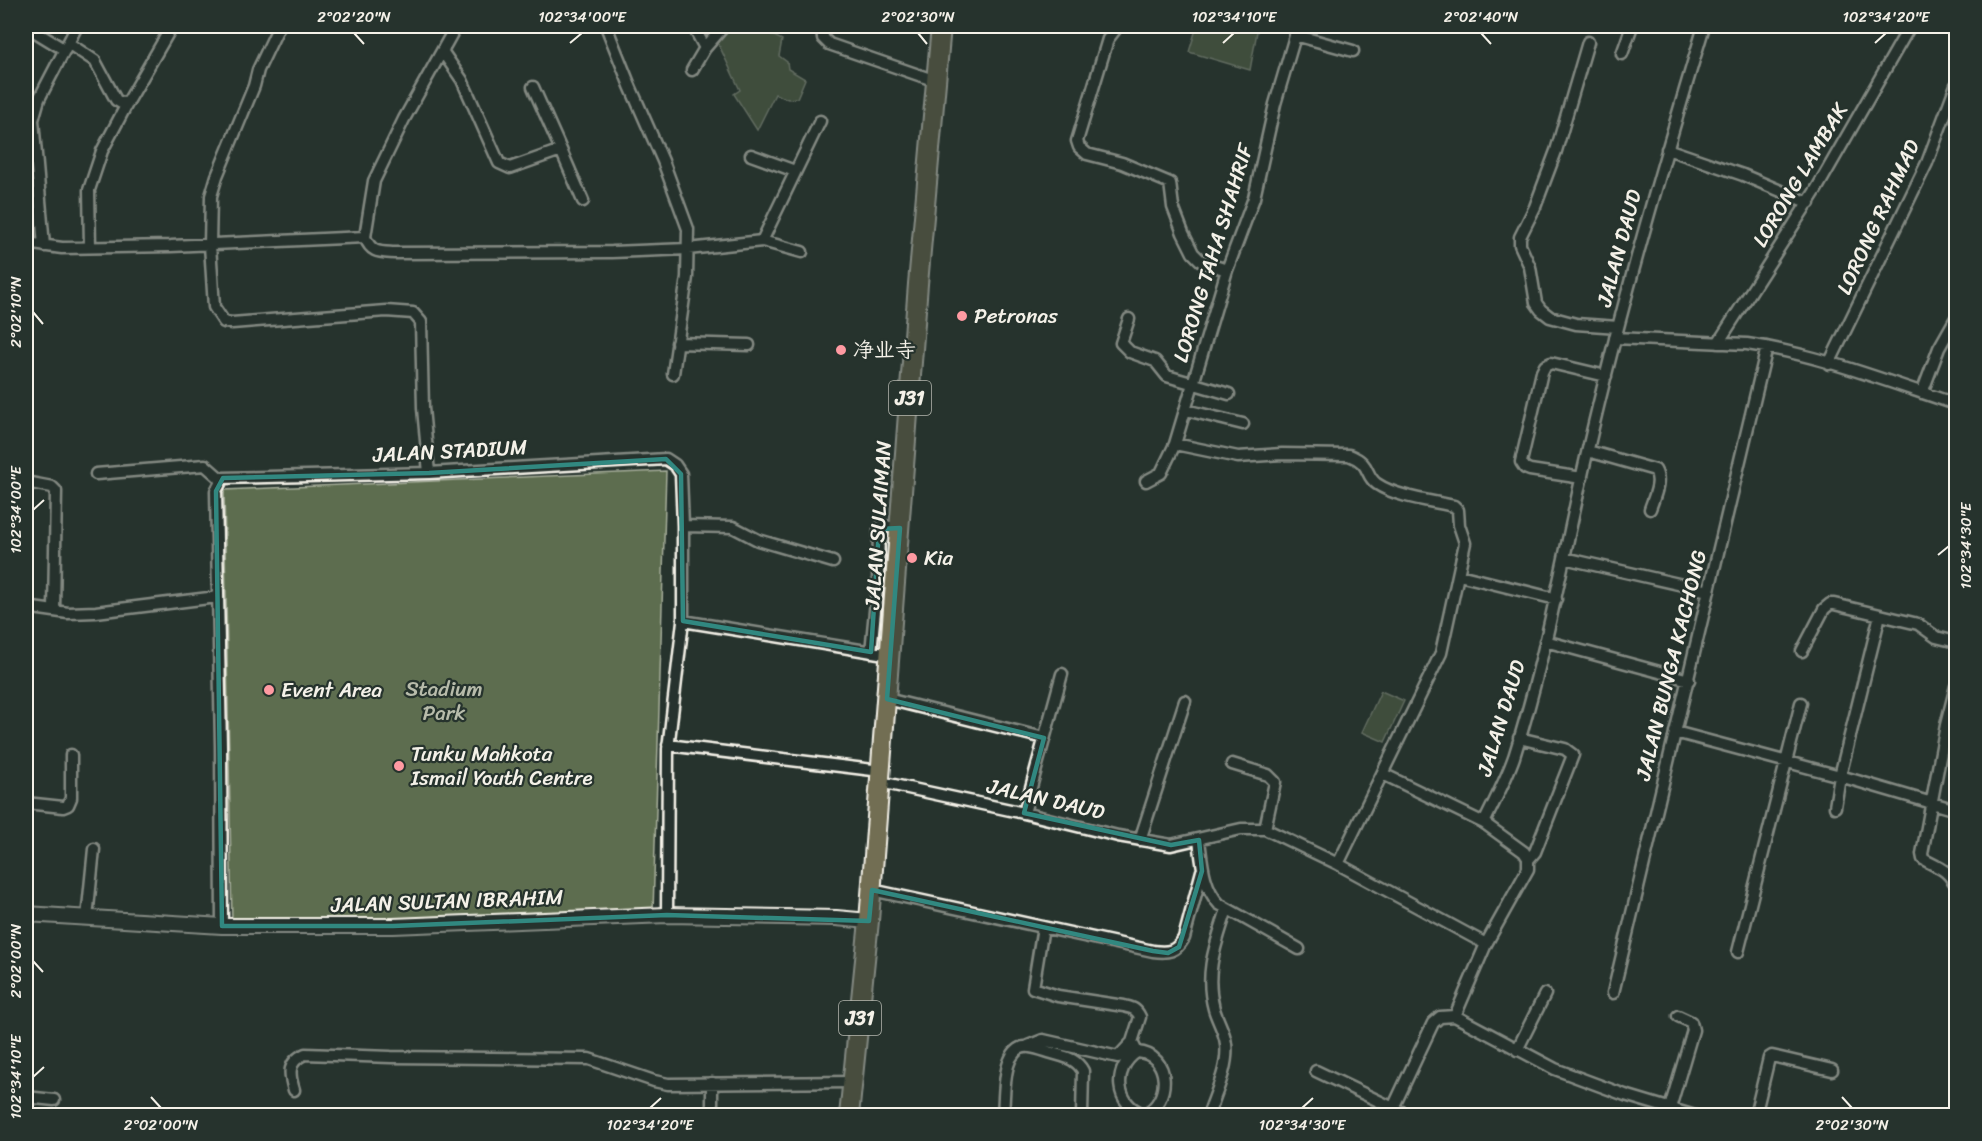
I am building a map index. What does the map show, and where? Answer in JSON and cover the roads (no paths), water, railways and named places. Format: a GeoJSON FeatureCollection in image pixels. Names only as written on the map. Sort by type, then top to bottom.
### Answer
{"type":"FeatureCollection","features":[{"type":"Feature","properties":{"kind":"main road","name":"JALAN SULAIMAN"},"geometry":{"type":"LineString","coordinates":[[869,921],[891,655],[887,582],[900,528],[941,26]]}},
{"type":"Feature","properties":{"kind":"main road","name":"J31"},"geometry":{"type":"LineString","coordinates":[[849,1116],[869,921]]}},
{"type":"Feature","properties":{"kind":"street"},"geometry":{"type":"LineString","coordinates":[[32,26],[34,31],[95,62],[116,100],[121,103],[128,102]]}},
{"type":"Feature","properties":{"kind":"street"},"geometry":{"type":"LineString","coordinates":[[44,246],[29,120],[77,26]]}},
{"type":"Feature","properties":{"kind":"street"},"geometry":{"type":"LineString","coordinates":[[90,248],[89,190],[102,151],[172,26]]}},
{"type":"Feature","properties":{"kind":"street"},"geometry":{"type":"LineString","coordinates":[[279,26],[258,70],[254,86],[217,176],[210,205],[214,307],[224,322],[232,323],[386,311],[413,313],[418,316],[421,322],[423,408],[429,473]]}},
{"type":"Feature","properties":{"kind":"street"},"geometry":{"type":"LineString","coordinates":[[456,26],[404,119],[374,180],[366,233],[369,246],[376,251],[394,253],[612,252],[688,249],[762,241],[802,252]]}},
{"type":"Feature","properties":{"kind":"street"},"geometry":{"type":"LineString","coordinates":[[606,26],[682,210],[688,230],[687,277],[673,374]]}},
{"type":"Feature","properties":{"kind":"street"},"geometry":{"type":"LineString","coordinates":[[693,26],[705,48]]}},
{"type":"Feature","properties":{"kind":"street"},"geometry":{"type":"LineString","coordinates":[[692,70],[705,48],[724,26]]}},
{"type":"Feature","properties":{"kind":"street"},"geometry":{"type":"LineString","coordinates":[[822,26],[823,39],[829,44],[936,81]]}},
{"type":"Feature","properties":{"kind":"street"},"geometry":{"type":"LineString","coordinates":[[1118,26],[1108,39],[1077,141],[1078,147],[1087,154],[1122,163],[1170,183],[1172,186],[1170,195],[1177,218],[1193,254],[1202,262],[1227,270]]}},
{"type":"Feature","properties":{"kind":"street"},"geometry":{"type":"LineString","coordinates":[[1622,54],[1632,26]]}},
{"type":"Feature","properties":{"kind":"street","name":"JALAN DAUD"},"geometry":{"type":"LineString","coordinates":[[1484,823],[1513,759],[1519,738],[1556,599],[1615,338],[1667,149],[1704,26]]}},
{"type":"Feature","properties":{"kind":"street","name":"LORONG LAMBAK"},"geometry":{"type":"LineString","coordinates":[[1718,343],[1809,203],[1910,26]]}},
{"type":"Feature","properties":{"kind":"street"},"geometry":{"type":"LineString","coordinates":[[1296,30],[1353,51]]}},
{"type":"Feature","properties":{"kind":"street","name":"LORONG TAHA SHAHRIF"},"geometry":{"type":"LineString","coordinates":[[1146,481],[1161,473],[1175,444],[1227,270],[1254,198],[1275,104],[1296,30]]}},
{"type":"Feature","properties":{"kind":"street"},"geometry":{"type":"LineString","coordinates":[[1588,42],[1556,151],[1535,207],[1520,237],[1520,245],[1530,267],[1536,303],[1541,310],[1550,317],[1576,324],[1618,327]]}},
{"type":"Feature","properties":{"kind":"street"},"geometry":{"type":"LineString","coordinates":[[442,51],[465,86],[499,162],[510,168],[561,150]]}},
{"type":"Feature","properties":{"kind":"street","name":"LORONG RAHMAD"},"geometry":{"type":"LineString","coordinates":[[1829,364],[1927,163],[1956,85]]}},
{"type":"Feature","properties":{"kind":"street"},"geometry":{"type":"LineString","coordinates":[[532,87],[583,201]]}},
{"type":"Feature","properties":{"kind":"street"},"geometry":{"type":"LineString","coordinates":[[762,241],[819,121]]}},
{"type":"Feature","properties":{"kind":"street"},"geometry":{"type":"LineString","coordinates":[[1667,149],[1743,175],[1809,203]]}},
{"type":"Feature","properties":{"kind":"street"},"geometry":{"type":"LineString","coordinates":[[751,155],[795,171]]}},
{"type":"Feature","properties":{"kind":"street"},"geometry":{"type":"LineString","coordinates":[[26,243],[90,248],[210,245],[366,233]]}},
{"type":"Feature","properties":{"kind":"street"},"geometry":{"type":"LineString","coordinates":[[1922,393],[1939,348],[1956,318]]}},
{"type":"Feature","properties":{"kind":"street"},"geometry":{"type":"LineString","coordinates":[[1129,319],[1121,343],[1126,349],[1155,361],[1167,376],[1229,394]]}},
{"type":"Feature","properties":{"kind":"street"},"geometry":{"type":"LineString","coordinates":[[1615,338],[1767,346],[1956,404]]}},
{"type":"Feature","properties":{"kind":"street"},"geometry":{"type":"LineString","coordinates":[[677,343],[749,345]]}},
{"type":"Feature","properties":{"kind":"street","name":"JALAN BUNGA KACHONG"},"geometry":{"type":"LineString","coordinates":[[1613,993],[1767,346]]}},
{"type":"Feature","properties":{"kind":"street"},"geometry":{"type":"LineString","coordinates":[[1582,478],[1530,470],[1525,468],[1521,462],[1545,366],[1551,363],[1606,376]]}},
{"type":"Feature","properties":{"kind":"street"},"geometry":{"type":"LineString","coordinates":[[1186,410],[1244,424]]}},
{"type":"Feature","properties":{"kind":"street"},"geometry":{"type":"LineString","coordinates":[[1175,444],[1238,457],[1264,454],[1349,455],[1358,458],[1366,465],[1374,483],[1418,499],[1454,506],[1458,510],[1459,525],[1465,543],[1442,653],[1338,864]]}},
{"type":"Feature","properties":{"kind":"street"},"geometry":{"type":"LineString","coordinates":[[1588,451],[1656,470],[1659,484],[1650,509]]}},
{"type":"Feature","properties":{"kind":"street","name":"JALAN STADIUM"},"geometry":{"type":"LineString","coordinates":[[222,480],[429,473],[666,459],[675,465],[681,474],[683,621],[668,745],[667,915]]}},
{"type":"Feature","properties":{"kind":"street"},"geometry":{"type":"LineString","coordinates":[[96,474],[205,465],[222,480],[216,491],[222,926]]}},
{"type":"Feature","properties":{"kind":"street"},"geometry":{"type":"LineString","coordinates":[[26,482],[52,487],[56,491],[54,611]]}},
{"type":"Feature","properties":{"kind":"street"},"geometry":{"type":"LineString","coordinates":[[683,526],[733,527],[758,540],[833,562]]}},
{"type":"Feature","properties":{"kind":"street"},"geometry":{"type":"LineString","coordinates":[[1564,558],[1709,591]]}},
{"type":"Feature","properties":{"kind":"street"},"geometry":{"type":"LineString","coordinates":[[1459,575],[1556,599]]}},
{"type":"Feature","properties":{"kind":"street"},"geometry":{"type":"LineString","coordinates":[[871,652],[887,582]]}},
{"type":"Feature","properties":{"kind":"street"},"geometry":{"type":"LineString","coordinates":[[26,607],[68,613],[96,612],[217,597]]}},
{"type":"Feature","properties":{"kind":"street"},"geometry":{"type":"LineString","coordinates":[[1802,651],[1824,609],[1830,604],[1918,624],[1936,637],[1956,642]]}},
{"type":"Feature","properties":{"kind":"street"},"geometry":{"type":"LineString","coordinates":[[1835,807],[1840,776],[1880,615]]}},
{"type":"Feature","properties":{"kind":"street"},"geometry":{"type":"LineString","coordinates":[[683,621],[891,655]]}},
{"type":"Feature","properties":{"kind":"street"},"geometry":{"type":"LineString","coordinates":[[1545,641],[1689,680]]}},
{"type":"Feature","properties":{"kind":"street"},"geometry":{"type":"LineString","coordinates":[[1024,813],[1062,674]]}},
{"type":"Feature","properties":{"kind":"street"},"geometry":{"type":"LineString","coordinates":[[1956,686],[1946,725],[1922,854],[1923,859],[1950,874],[1956,885]]}},
{"type":"Feature","properties":{"kind":"street"},"geometry":{"type":"LineString","coordinates":[[887,699],[1044,738]]}},
{"type":"Feature","properties":{"kind":"street"},"geometry":{"type":"LineString","coordinates":[[1140,840],[1185,701]]}},
{"type":"Feature","properties":{"kind":"street"},"geometry":{"type":"LineString","coordinates":[[1738,952],[1800,703]]}},
{"type":"Feature","properties":{"kind":"street"},"geometry":{"type":"LineString","coordinates":[[1675,732],[1956,810]]}},
{"type":"Feature","properties":{"kind":"street"},"geometry":{"type":"LineString","coordinates":[[1519,738],[1565,749],[1573,755],[1535,852],[1528,860]]}},
{"type":"Feature","properties":{"kind":"street","name":"JALAN DAUD"},"geometry":{"type":"LineString","coordinates":[[668,745],[881,777],[1118,836],[1171,846],[1241,829],[1265,829],[1338,864],[1486,944]]}},
{"type":"Feature","properties":{"kind":"street"},"geometry":{"type":"LineString","coordinates":[[26,803],[63,807],[68,805],[71,798],[71,755]]}},
{"type":"Feature","properties":{"kind":"street"},"geometry":{"type":"LineString","coordinates":[[1232,764],[1268,775],[1275,782],[1265,829]]}},
{"type":"Feature","properties":{"kind":"street"},"geometry":{"type":"LineString","coordinates":[[1383,774],[1484,823],[1518,846],[1528,860],[1528,869],[1486,944],[1455,1016]]}},
{"type":"Feature","properties":{"kind":"street"},"geometry":{"type":"LineString","coordinates":[[1199,840],[1202,871],[1212,897],[1227,909],[1299,949]]}},
{"type":"Feature","properties":{"kind":"street"},"geometry":{"type":"LineString","coordinates":[[87,918],[94,849]]}},
{"type":"Feature","properties":{"kind":"street"},"geometry":{"type":"LineString","coordinates":[[872,890],[1168,953],[1179,946],[1184,938],[1202,871]]}},
{"type":"Feature","properties":{"kind":"street"},"geometry":{"type":"LineString","coordinates":[[1208,1116],[1224,1066],[1227,1043],[1214,1009],[1209,984],[1209,968],[1227,909]]}},
{"type":"Feature","properties":{"kind":"street","name":"JALAN SULTAN IBRAHIM"},"geometry":{"type":"LineString","coordinates":[[26,914],[222,926],[393,926],[667,915],[836,918],[869,921]]}},
{"type":"Feature","properties":{"kind":"street"},"geometry":{"type":"LineString","coordinates":[[1043,927],[1033,988],[1058,996],[1135,1008],[1140,1017],[1135,1047],[1127,1058],[1120,1080],[1121,1095],[1126,1105],[1144,1114],[1155,1106],[1160,1097],[1164,1078],[1161,1065],[1156,1059],[1135,1047]]}},
{"type":"Feature","properties":{"kind":"street"},"geometry":{"type":"LineString","coordinates":[[1516,1050],[1545,994]]}},
{"type":"Feature","properties":{"kind":"street"},"geometry":{"type":"LineString","coordinates":[[1392,1108],[1433,1023],[1440,1017],[1455,1016],[1516,1050],[1586,1082],[1695,1116]]}},
{"type":"Feature","properties":{"kind":"street"},"geometry":{"type":"LineString","coordinates":[[1670,1108],[1693,1030],[1691,1022],[1678,1016]]}},
{"type":"Feature","properties":{"kind":"street"},"geometry":{"type":"LineString","coordinates":[[1003,1116],[1008,1060],[1013,1052],[1043,1040],[1118,1057],[1135,1047]]}},
{"type":"Feature","properties":{"kind":"street"},"geometry":{"type":"LineString","coordinates":[[1029,1046],[1074,1059],[1080,1065],[1083,1071],[1082,1116]]}},
{"type":"Feature","properties":{"kind":"street"},"geometry":{"type":"LineString","coordinates":[[294,1090],[290,1077],[290,1066],[297,1058],[305,1054],[391,1058],[589,1059],[660,1083],[853,1082]]}},
{"type":"Feature","properties":{"kind":"street"},"geometry":{"type":"LineString","coordinates":[[1755,1116],[1769,1058],[1772,1056],[1832,1071]]}},
{"type":"Feature","properties":{"kind":"street"},"geometry":{"type":"LineString","coordinates":[[1316,1071],[1410,1116]]}},
{"type":"Feature","properties":{"kind":"street"},"geometry":{"type":"LineString","coordinates":[[712,1083],[712,1116]]}},
{"type":"Feature","properties":{"kind":"street"},"geometry":{"type":"LineString","coordinates":[[26,1097],[54,1100]]}},
{"type":"Feature","properties":{"kind":"place","name":"Petronas"},"geometry":{"type":"Point","coordinates":[962,316]}},
{"type":"Feature","properties":{"kind":"place","name":"净业寺"},"geometry":{"type":"Point","coordinates":[841,350]}},
{"type":"Feature","properties":{"kind":"place","name":"Kia"},"geometry":{"type":"Point","coordinates":[912,558]}},
{"type":"Feature","properties":{"kind":"place","name":"Event Area"},"geometry":{"type":"Point","coordinates":[269,690]}},
{"type":"Feature","properties":{"kind":"place","name":"Tunku Mahkota Ismail Youth Centre"},"geometry":{"type":"Point","coordinates":[399,766]}},
{"type":"Feature","properties":{"kind":"park label","name":"Stadium Park"},"geometry":{"type":"Point","coordinates":[444,701]}}]}
